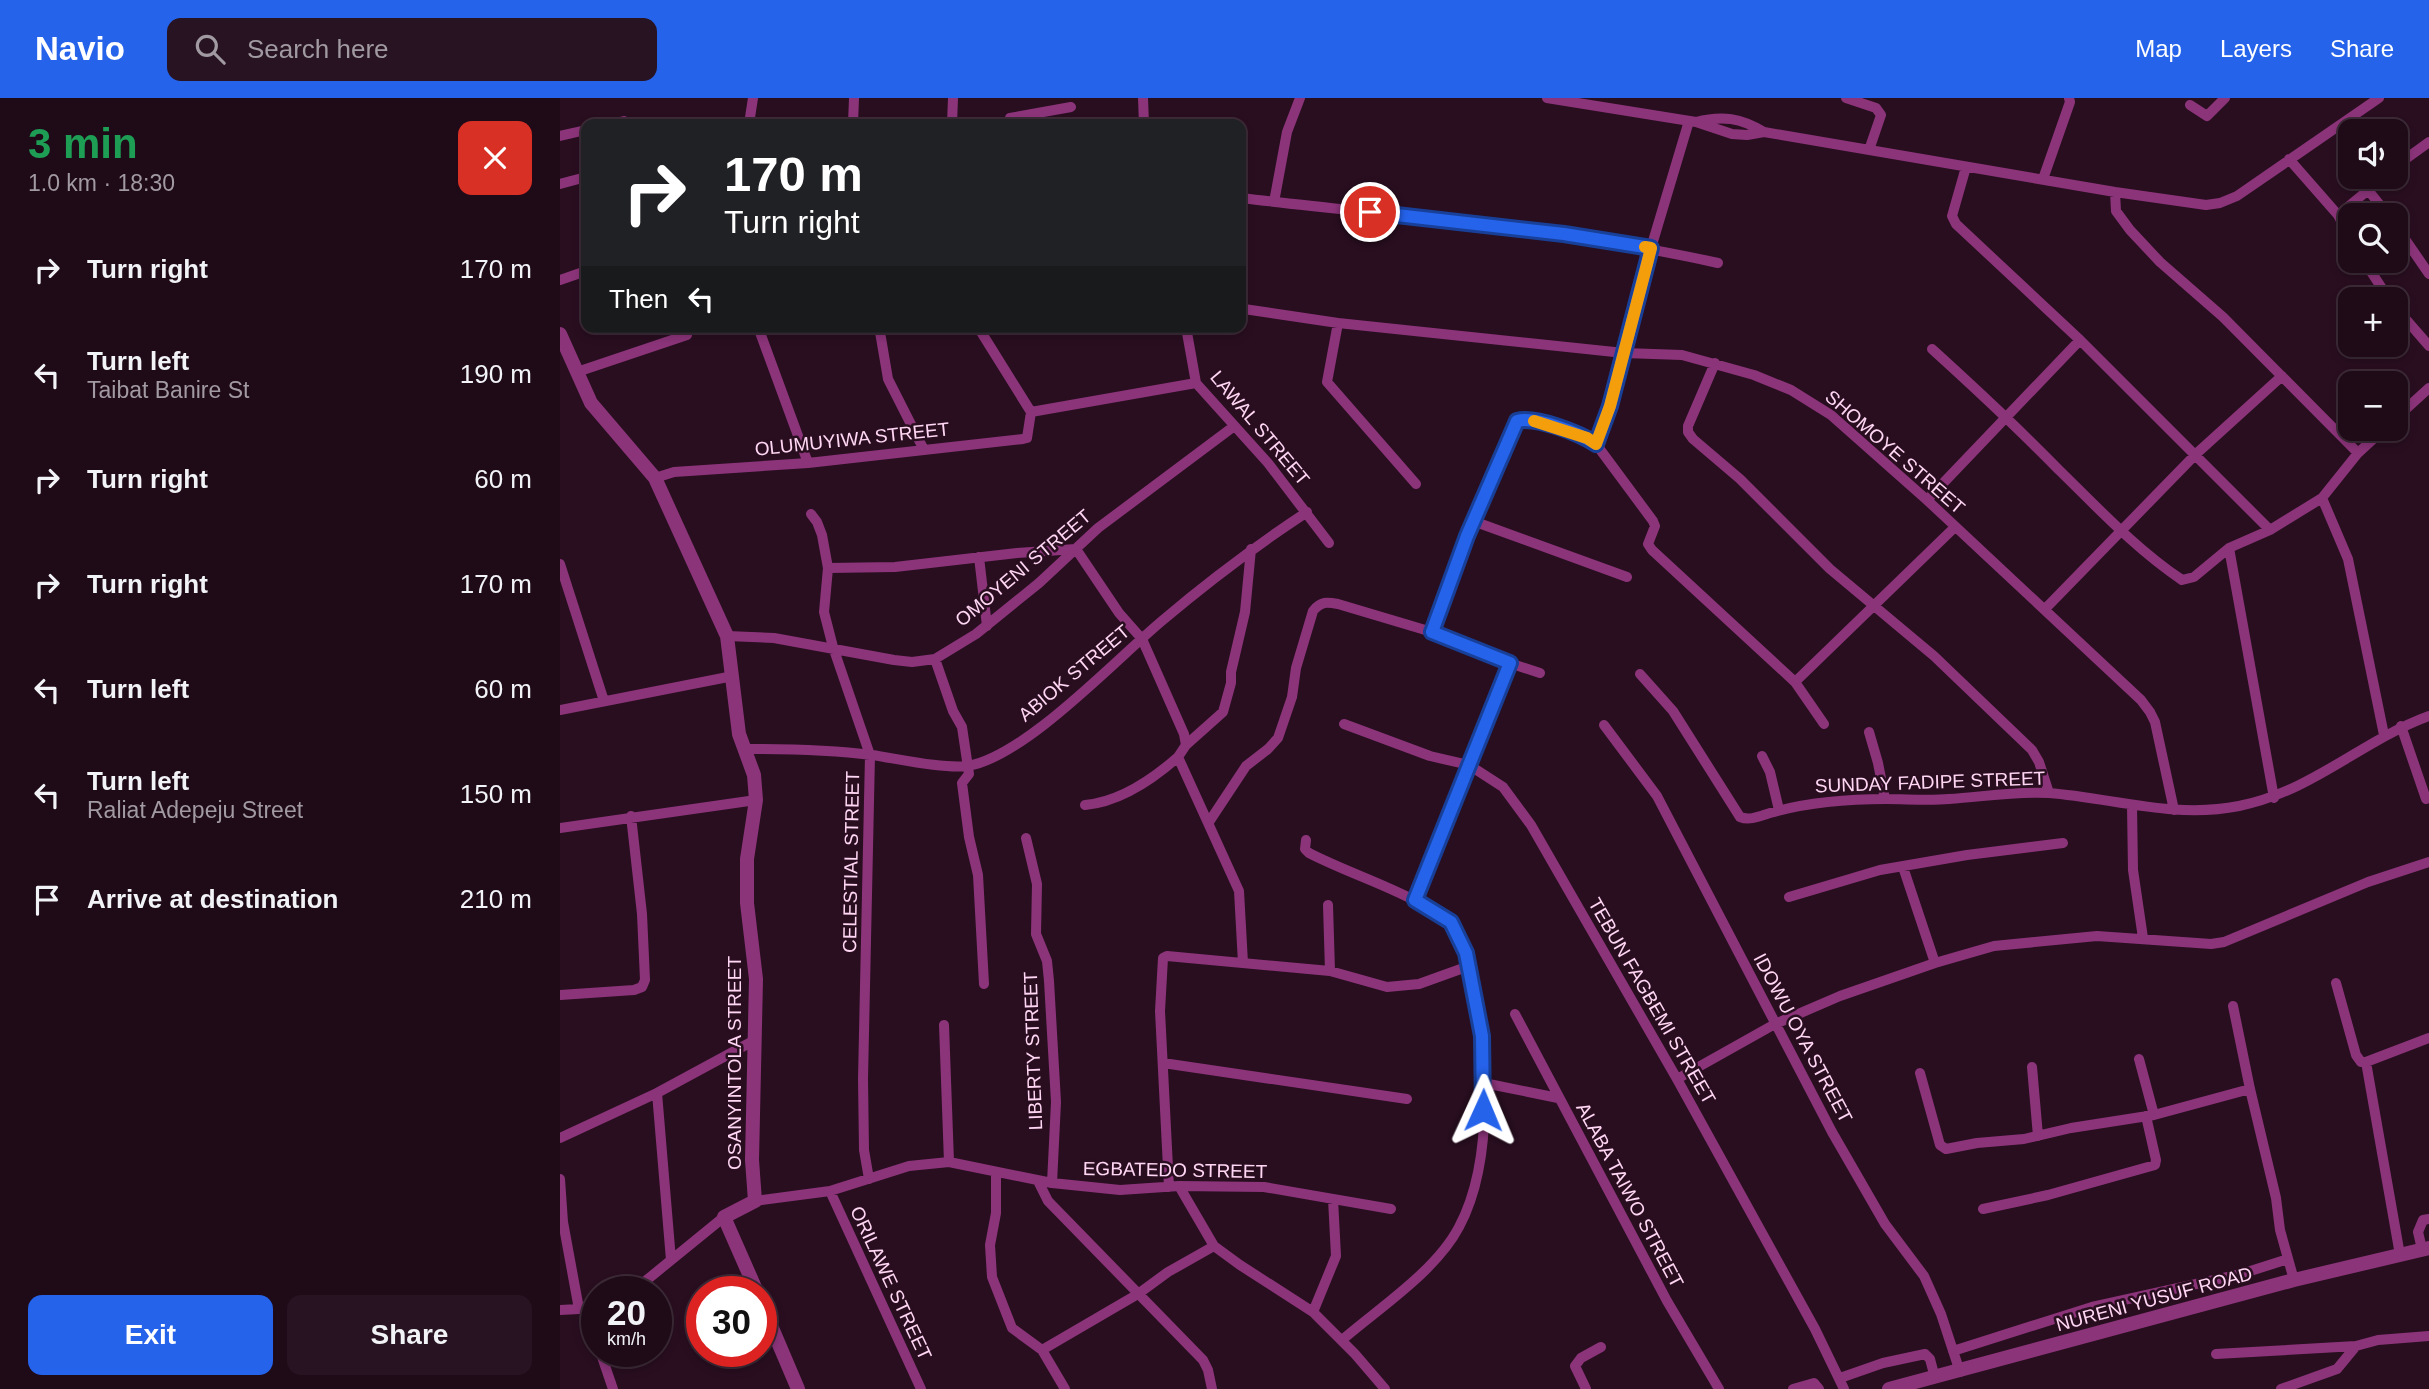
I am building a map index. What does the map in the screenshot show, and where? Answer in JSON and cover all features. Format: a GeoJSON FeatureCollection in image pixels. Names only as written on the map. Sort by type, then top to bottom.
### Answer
{"type":"FeatureCollection","features":[{"type":"Feature","properties":{"kind":"street"},"geometry":{"type":"LineString","coordinates":[[750,119],[753,98]]}},
{"type":"Feature","properties":{"kind":"street"},"geometry":{"type":"LineString","coordinates":[[853,119],[854,98]]}},
{"type":"Feature","properties":{"kind":"street"},"geometry":{"type":"LineString","coordinates":[[952,119],[953,98]]}},
{"type":"Feature","properties":{"kind":"street"},"geometry":{"type":"LineString","coordinates":[[1143,98],[1144,119]]}},
{"type":"Feature","properties":{"kind":"street"},"geometry":{"type":"LineString","coordinates":[[1274,202],[1287,132],[1300,98]]}},
{"type":"Feature","properties":{"kind":"street"},"geometry":{"type":"LineString","coordinates":[[1547,98],[1693,121],[1715,117],[1730,118],[1749,123],[1764,132],[2195,205],[2220,203],[2237,196],[2379,98]]}},
{"type":"Feature","properties":{"kind":"street"},"geometry":{"type":"LineString","coordinates":[[1846,98],[1876,108],[1881,115],[1869,150]]}},
{"type":"Feature","properties":{"kind":"street"},"geometry":{"type":"LineString","coordinates":[[2043,179],[2070,102],[2069,98]]}},
{"type":"Feature","properties":{"kind":"street"},"geometry":{"type":"LineString","coordinates":[[2190,105],[2207,116],[2225,98]]}},
{"type":"Feature","properties":{"kind":"street"},"geometry":{"type":"LineString","coordinates":[[1010,119],[1071,107]]}},
{"type":"Feature","properties":{"kind":"street"},"geometry":{"type":"LineString","coordinates":[[1596,444],[1610,406],[1651,248],[1693,121]]}},
{"type":"Feature","properties":{"kind":"street"},"geometry":{"type":"LineString","coordinates":[[560,136],[581,131]]}},
{"type":"Feature","properties":{"kind":"street"},"geometry":{"type":"LineString","coordinates":[[2408,157],[2429,142]]}},
{"type":"Feature","properties":{"kind":"street"},"geometry":{"type":"LineString","coordinates":[[2289,159],[2338,215]]}},
{"type":"Feature","properties":{"kind":"street"},"geometry":{"type":"LineString","coordinates":[[1966,167],[1953,220],[2080,340],[2270,530]]}},
{"type":"Feature","properties":{"kind":"street"},"geometry":{"type":"LineString","coordinates":[[560,184],[581,178]]}},
{"type":"Feature","properties":{"kind":"street"},"geometry":{"type":"LineString","coordinates":[[2352,203],[2368,190],[2378,203]]}},
{"type":"Feature","properties":{"kind":"street"},"geometry":{"type":"LineString","coordinates":[[2115,192],[2116,211],[2130,230],[2160,262],[2223,317],[2358,453]]}},
{"type":"Feature","properties":{"kind":"street"},"geometry":{"type":"LineString","coordinates":[[1246,199],[1564,234],[1651,248],[1718,263]]}},
{"type":"Feature","properties":{"kind":"street"},"geometry":{"type":"LineString","coordinates":[[2408,243],[2429,274]]}},
{"type":"Feature","properties":{"kind":"street"},"geometry":{"type":"LineString","coordinates":[[560,280],[581,273]]}},
{"type":"Feature","properties":{"kind":"street","name":"SHOMOYE STREET"},"geometry":{"type":"LineString","coordinates":[[1246,309],[1338,323],[1624,354],[1682,355],[1715,363],[1791,390],[1815,404],[1927,500],[2045,609],[2150,712],[2155,722],[2174,810]]}},
{"type":"Feature","properties":{"kind":"street"},"geometry":{"type":"LineString","coordinates":[[2408,322],[2429,346]]}},
{"type":"Feature","properties":{"kind":"street"},"geometry":{"type":"LineString","coordinates":[[1338,323],[1327,382],[1416,484]]}},
{"type":"Feature","properties":{"kind":"street"},"geometry":{"type":"LineString","coordinates":[[760,333],[808,463]]}},
{"type":"Feature","properties":{"kind":"street"},"geometry":{"type":"LineString","coordinates":[[880,333],[888,379],[924,450]]}},
{"type":"Feature","properties":{"kind":"street"},"geometry":{"type":"LineString","coordinates":[[982,333],[1031,412],[1196,383]]}},
{"type":"Feature","properties":{"kind":"street","name":"LAWAL STREET"},"geometry":{"type":"LineString","coordinates":[[1187,333],[1196,383],[1268,463],[1329,542]]}},
{"type":"Feature","properties":{"kind":"street","name":"OSANYINTOLA STREET"},"geometry":{"type":"LineString","coordinates":[[560,334],[591,403],[655,478],[727,636],[739,734],[754,775],[756,800],[747,859],[747,895],[756,979],[751,1160],[755,1201]]}},
{"type":"Feature","properties":{"kind":"street"},"geometry":{"type":"LineString","coordinates":[[577,372],[687,335]]}},
{"type":"Feature","properties":{"kind":"street"},"geometry":{"type":"LineString","coordinates":[[1927,500],[2080,340]]}},
{"type":"Feature","properties":{"kind":"street"},"geometry":{"type":"LineString","coordinates":[[1931,349],[2006,417],[2121,531],[2157,563],[2182,580],[2194,577],[2229,548],[2270,530],[2322,498],[2371,441]]}},
{"type":"Feature","properties":{"kind":"street"},"geometry":{"type":"LineString","coordinates":[[1715,363],[1688,426],[1688,432],[1740,479],[1830,569],[1934,656],[2032,750],[2049,793]]}},
{"type":"Feature","properties":{"kind":"street"},"geometry":{"type":"LineString","coordinates":[[2045,609],[2196,454],[2282,376]]}},
{"type":"Feature","properties":{"kind":"street"},"geometry":{"type":"LineString","coordinates":[[2408,407],[2429,388]]}},
{"type":"Feature","properties":{"kind":"street","name":"OLUMUYIWA STREET"},"geometry":{"type":"LineString","coordinates":[[655,478],[674,472],[808,463],[1027,438],[1031,412]]}},
{"type":"Feature","properties":{"kind":"street"},"geometry":{"type":"LineString","coordinates":[[1432,632],[1473,521],[1517,421],[1525,419],[1547,424],[1587,438],[1596,444],[1656,526],[1648,539],[1652,550],[1795,682],[1824,724]]}},
{"type":"Feature","properties":{"kind":"street","name":"OMOYENI STREET"},"geometry":{"type":"LineString","coordinates":[[727,636],[774,638],[912,662],[935,659],[987,626],[1039,583],[1098,528],[1233,427]]}},
{"type":"Feature","properties":{"kind":"street"},"geometry":{"type":"LineString","coordinates":[[2322,498],[2347,559],[2385,736]]}},
{"type":"Feature","properties":{"kind":"street","name":"ABIOK STREET"},"geometry":{"type":"LineString","coordinates":[[745,749],[809,749],[944,765],[968,765],[996,755],[1059,712],[1251,549],[1307,512]]}},
{"type":"Feature","properties":{"kind":"street","name":"CELESTIAL STREET"},"geometry":{"type":"LineString","coordinates":[[811,514],[822,535],[828,568],[824,612],[833,647],[870,755],[863,1079],[864,1150],[869,1179]]}},
{"type":"Feature","properties":{"kind":"street"},"geometry":{"type":"LineString","coordinates":[[1473,521],[1627,577]]}},
{"type":"Feature","properties":{"kind":"street"},"geometry":{"type":"LineString","coordinates":[[1795,682],[1955,527]]}},
{"type":"Feature","properties":{"kind":"street"},"geometry":{"type":"LineString","coordinates":[[828,568],[895,567],[1076,548],[1119,613],[1142,639],[1186,744]]}},
{"type":"Feature","properties":{"kind":"street"},"geometry":{"type":"LineString","coordinates":[[2229,548],[2274,797]]}},
{"type":"Feature","properties":{"kind":"street"},"geometry":{"type":"LineString","coordinates":[[1085,804],[1123,794],[1144,782],[1178,757],[1186,744],[1223,712],[1245,612],[1251,549]]}},
{"type":"Feature","properties":{"kind":"street"},"geometry":{"type":"LineString","coordinates":[[979,557],[987,626]]}},
{"type":"Feature","properties":{"kind":"street"},"geometry":{"type":"LineString","coordinates":[[560,564],[604,701]]}},
{"type":"Feature","properties":{"kind":"street"},"geometry":{"type":"LineString","coordinates":[[1209,822],[1246,766],[1278,738],[1292,697],[1296,668],[1313,611],[1318,605],[1325,602],[1338,604],[1432,632],[1540,673]]}},
{"type":"Feature","properties":{"kind":"street"},"geometry":{"type":"LineString","coordinates":[[935,659],[953,711],[962,727],[968,765],[969,774],[962,783],[969,837],[978,875],[984,984]]}},
{"type":"Feature","properties":{"kind":"street"},"geometry":{"type":"LineString","coordinates":[[1415,900],[1510,663]]}},
{"type":"Feature","properties":{"kind":"street","name":"SUNDAY FADIPE STREET"},"geometry":{"type":"LineString","coordinates":[[1640,674],[1673,711],[1740,817],[1748,819],[1779,810],[1833,801],[1926,801],[2049,793],[2174,810],[2236,807],[2297,788],[2401,726],[2429,716]]}},
{"type":"Feature","properties":{"kind":"street"},"geometry":{"type":"LineString","coordinates":[[560,710],[733,676]]}},
{"type":"Feature","properties":{"kind":"street","name":"TEBUN FAGBEMI STREET"},"geometry":{"type":"LineString","coordinates":[[1344,724],[1430,756],[1469,765],[1503,788],[1531,825],[1677,1079],[1815,1329],[1842,1384]]}},
{"type":"Feature","properties":{"kind":"street","name":"IDOWU OYA STREET"},"geometry":{"type":"LineString","coordinates":[[1604,725],[1657,796],[1832,1132],[1885,1224],[1924,1276],[1941,1314],[1960,1372]]}},
{"type":"Feature","properties":{"kind":"street"},"geometry":{"type":"LineString","coordinates":[[2401,726],[2426,799]]}},
{"type":"Feature","properties":{"kind":"street"},"geometry":{"type":"LineString","coordinates":[[1869,732],[1885,799]]}},
{"type":"Feature","properties":{"kind":"street"},"geometry":{"type":"LineString","coordinates":[[1762,756],[1770,772],[1779,810]]}},
{"type":"Feature","properties":{"kind":"street"},"geometry":{"type":"LineString","coordinates":[[1178,757],[1239,891],[1243,963]]}},
{"type":"Feature","properties":{"kind":"street"},"geometry":{"type":"LineString","coordinates":[[560,828],[756,800]]}},
{"type":"Feature","properties":{"kind":"street"},"geometry":{"type":"LineString","coordinates":[[2132,806],[2133,870],[2143,938]]}},
{"type":"Feature","properties":{"kind":"street"},"geometry":{"type":"LineString","coordinates":[[560,995],[634,990],[642,987],[645,980],[642,914],[631,816]]}},
{"type":"Feature","properties":{"kind":"street","name":"LIBERTY STREET"},"geometry":{"type":"LineString","coordinates":[[1026,838],[1037,884],[1036,934],[1047,961],[1049,981],[1056,1102],[1052,1183]]}},
{"type":"Feature","properties":{"kind":"street"},"geometry":{"type":"LineString","coordinates":[[1306,840],[1305,849],[1309,853],[1415,900],[1451,922],[1466,953],[1481,1026],[1484,1083],[1479,1163],[1460,1225],[1422,1273],[1342,1340]]}},
{"type":"Feature","properties":{"kind":"street"},"geometry":{"type":"LineString","coordinates":[[1789,897],[1880,870],[1967,855],[2063,843]]}},
{"type":"Feature","properties":{"kind":"street"},"geometry":{"type":"LineString","coordinates":[[1677,1079],[1775,1024],[1840,996],[1935,963],[2005,944],[2097,936],[2211,944],[2224,942],[2368,882],[2429,862]]}},
{"type":"Feature","properties":{"kind":"street"},"geometry":{"type":"LineString","coordinates":[[1903,867],[1935,963]]}},
{"type":"Feature","properties":{"kind":"street"},"geometry":{"type":"LineString","coordinates":[[1328,905],[1330,971]]}},
{"type":"Feature","properties":{"kind":"street"},"geometry":{"type":"LineString","coordinates":[[1385,1389],[1313,1312],[1214,1246],[1174,1187],[1160,1012],[1163,958],[1167,956],[1330,971],[1387,987],[1419,984],[1469,966]]}},
{"type":"Feature","properties":{"kind":"street"},"geometry":{"type":"LineString","coordinates":[[2336,983],[2356,1055],[2361,1062],[2429,1038]]}},
{"type":"Feature","properties":{"kind":"street"},"geometry":{"type":"LineString","coordinates":[[2233,1006],[2276,1198],[2280,1230],[2294,1280]]}},
{"type":"Feature","properties":{"kind":"street","name":"ALABA TAIWO STREET"},"geometry":{"type":"LineString","coordinates":[[1515,1014],[1667,1301],[1719,1389]]}},
{"type":"Feature","properties":{"kind":"street"},"geometry":{"type":"LineString","coordinates":[[944,1025],[949,1162]]}},
{"type":"Feature","properties":{"kind":"street"},"geometry":{"type":"LineString","coordinates":[[560,1138],[657,1093],[755,1040]]}},
{"type":"Feature","properties":{"kind":"street"},"geometry":{"type":"LineString","coordinates":[[1983,1209],[2049,1195],[2155,1166],[2150,1115],[2139,1059]]}},
{"type":"Feature","properties":{"kind":"street"},"geometry":{"type":"LineString","coordinates":[[2366,1062],[2400,1255]]}},
{"type":"Feature","properties":{"kind":"street"},"geometry":{"type":"LineString","coordinates":[[1163,1063],[1407,1099]]}},
{"type":"Feature","properties":{"kind":"street"},"geometry":{"type":"LineString","coordinates":[[2032,1067],[2038,1136]]}},
{"type":"Feature","properties":{"kind":"street"},"geometry":{"type":"LineString","coordinates":[[1920,1073],[1940,1145],[1946,1149],[2038,1136],[2150,1115],[2250,1089]]}},
{"type":"Feature","properties":{"kind":"street"},"geometry":{"type":"LineString","coordinates":[[1484,1083],[1558,1098]]}},
{"type":"Feature","properties":{"kind":"street"},"geometry":{"type":"LineString","coordinates":[[657,1093],[671,1260]]}},
{"type":"Feature","properties":{"kind":"street","name":"EGBATEDO STREET"},"geometry":{"type":"LineString","coordinates":[[755,1201],[830,1191],[909,1166],[949,1162],[1052,1183],[1120,1190],[1264,1187],[1391,1209]]}},
{"type":"Feature","properties":{"kind":"street"},"geometry":{"type":"LineString","coordinates":[[996,1172],[996,1213],[990,1245],[992,1277],[1012,1328],[1042,1350],[1065,1389]]}},
{"type":"Feature","properties":{"kind":"street"},"geometry":{"type":"LineString","coordinates":[[560,1179],[563,1222],[581,1285]]}},
{"type":"Feature","properties":{"kind":"street"},"geometry":{"type":"LineString","coordinates":[[1038,1181],[1048,1201],[1203,1360],[1212,1389]]}},
{"type":"Feature","properties":{"kind":"street","name":"ORILAWE STREET"},"geometry":{"type":"LineString","coordinates":[[830,1191],[921,1389]]}},
{"type":"Feature","properties":{"kind":"street"},"geometry":{"type":"LineString","coordinates":[[1313,1312],[1336,1256],[1333,1199]]}},
{"type":"Feature","properties":{"kind":"street"},"geometry":{"type":"LineString","coordinates":[[652,1276],[724,1217],[755,1201]]}},
{"type":"Feature","properties":{"kind":"street"},"geometry":{"type":"LineString","coordinates":[[724,1217],[750,1276]]}},
{"type":"Feature","properties":{"kind":"street"},"geometry":{"type":"LineString","coordinates":[[2426,1248],[2418,1232],[2423,1220],[2429,1219]]}},
{"type":"Feature","properties":{"kind":"street"},"geometry":{"type":"LineString","coordinates":[[1042,1350],[1214,1246]]}},
{"type":"Feature","properties":{"kind":"street","name":"NURENI YUSUF ROAD"},"geometry":{"type":"LineString","coordinates":[[1889,1389],[2294,1280],[2426,1248]]}},
{"type":"Feature","properties":{"kind":"street"},"geometry":{"type":"LineString","coordinates":[[1953,1350],[2092,1307],[2241,1274],[2288,1259]]}},
{"type":"Feature","properties":{"kind":"street"},"geometry":{"type":"LineString","coordinates":[[560,1310],[581,1307]]}},
{"type":"Feature","properties":{"kind":"street"},"geometry":{"type":"LineString","coordinates":[[2216,1354],[2356,1346],[2378,1340],[2429,1336]]}},
{"type":"Feature","properties":{"kind":"street"},"geometry":{"type":"LineString","coordinates":[[777,1340],[798,1389]]}},
{"type":"Feature","properties":{"kind":"street"},"geometry":{"type":"LineString","coordinates":[[2281,1389],[2337,1369],[2356,1346]]}},
{"type":"Feature","properties":{"kind":"street"},"geometry":{"type":"LineString","coordinates":[[1586,1389],[1575,1366],[1581,1358],[1601,1347]]}},
{"type":"Feature","properties":{"kind":"street"},"geometry":{"type":"LineString","coordinates":[[1842,1384],[1883,1363],[1925,1354],[1930,1359],[1935,1378]]}},
{"type":"Feature","properties":{"kind":"street"},"geometry":{"type":"LineString","coordinates":[[605,1367],[613,1389]]}},
{"type":"Feature","properties":{"kind":"street"},"geometry":{"type":"LineString","coordinates":[[1793,1389],[1814,1383],[1819,1389]]}},
{"type":"Feature","properties":{"kind":"slow traffic"},"geometry":{"type":"LineString","coordinates":[[1534,421],[1587,438],[1596,444],[1610,406],[1651,248],[1645,247]]}},
{"type":"Feature","properties":{"kind":"route"},"geometry":{"type":"LineString","coordinates":[[1370,212],[1564,234],[1651,248],[1610,406],[1596,444],[1587,438],[1547,424],[1525,419],[1513,425],[1467,536],[1432,632],[1510,663],[1415,900],[1451,922],[1466,953],[1482,1036],[1483,1110]]}}]}
